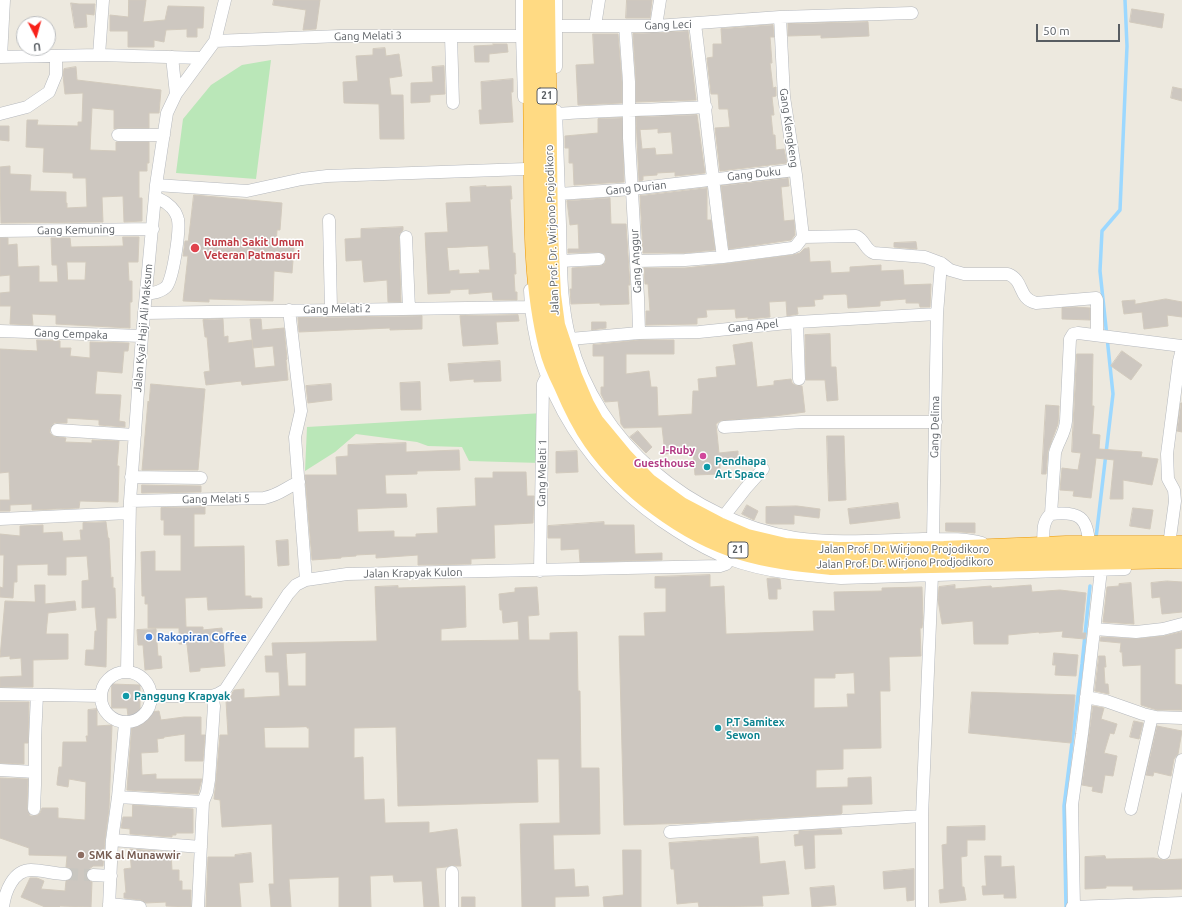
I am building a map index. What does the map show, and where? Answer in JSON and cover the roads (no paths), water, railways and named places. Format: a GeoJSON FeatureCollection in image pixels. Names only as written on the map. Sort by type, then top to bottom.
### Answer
{"type":"FeatureCollection","features":[{"type":"Feature","properties":{"kind":"highway","name":"Jalan Prof. Dr. Wirjono Prodjodikoro"},"geometry":{"type":"LineString","coordinates":[[531,4],[547,193],[539,304],[548,350],[565,392],[592,442],[636,490],[684,525],[716,542],[740,551],[772,559],[799,563],[831,566],[1182,559]]}},
{"type":"Feature","properties":{"kind":"highway","name":"Jalan Prof. Dr. Wirjono Projodikoro"},"geometry":{"type":"LineString","coordinates":[[547,193],[552,295],[556,324],[564,351],[585,404],[595,422],[624,457],[648,482],[681,506],[719,526],[747,538],[785,547],[838,551],[1089,545],[1175,545]]}},
{"type":"Feature","properties":{"kind":"street"},"geometry":{"type":"LineString","coordinates":[[4,0],[0,57],[99,56],[202,58]]}},
{"type":"Feature","properties":{"kind":"street"},"geometry":{"type":"LineString","coordinates":[[99,56],[103,0]]}},
{"type":"Feature","properties":{"kind":"street","name":"Jalan Kyai Haji Ali Maksum"},"geometry":{"type":"LineString","coordinates":[[127,672],[129,507],[131,477],[144,313],[156,191],[167,113],[176,94],[215,41],[225,0]]}},
{"type":"Feature","properties":{"kind":"street"},"geometry":{"type":"LineString","coordinates":[[556,0],[556,114],[547,193],[561,261],[562,294],[570,339],[582,375],[609,422],[621,439],[658,476],[676,490],[724,516],[769,533],[797,538],[833,541],[933,539],[973,540],[1000,548]]}},
{"type":"Feature","properties":{"kind":"street"},"geometry":{"type":"LineString","coordinates":[[595,26],[599,0]]}},
{"type":"Feature","properties":{"kind":"street"},"geometry":{"type":"LineString","coordinates":[[656,26],[660,0]]}},
{"type":"Feature","properties":{"kind":"street"},"geometry":{"type":"LineString","coordinates":[[531,4],[522,36],[531,307],[535,332],[543,366],[566,416],[581,442],[597,463],[626,493],[663,522],[710,550],[748,565],[798,575],[840,578],[1182,567]]}},
{"type":"Feature","properties":{"kind":"street","name":"Gang Leci"},"geometry":{"type":"LineString","coordinates":[[555,26],[656,26],[780,17],[912,13]]}},
{"type":"Feature","properties":{"kind":"street","name":"Gang Klengkeng"},"geometry":{"type":"LineString","coordinates":[[780,17],[784,97],[803,237]]}},
{"type":"Feature","properties":{"kind":"street"},"geometry":{"type":"LineString","coordinates":[[695,24],[706,108],[712,179],[723,257]]}},
{"type":"Feature","properties":{"kind":"street","name":"Gang Anggur"},"geometry":{"type":"LineString","coordinates":[[625,26],[629,82],[629,138],[639,333]]}},
{"type":"Feature","properties":{"kind":"street","name":"Gang Melati 3"},"geometry":{"type":"LineString","coordinates":[[215,41],[340,36],[522,36]]}},
{"type":"Feature","properties":{"kind":"street"},"geometry":{"type":"LineString","coordinates":[[451,36],[453,103]]}},
{"type":"Feature","properties":{"kind":"street"},"geometry":{"type":"LineString","coordinates":[[0,114],[27,108],[49,92],[56,75],[56,56]]}},
{"type":"Feature","properties":{"kind":"street"},"geometry":{"type":"LineString","coordinates":[[172,57],[176,94]]}},
{"type":"Feature","properties":{"kind":"street"},"geometry":{"type":"LineString","coordinates":[[556,114],[590,111],[706,108]]}},
{"type":"Feature","properties":{"kind":"street"},"geometry":{"type":"LineString","coordinates":[[118,135],[164,135]]}},
{"type":"Feature","properties":{"kind":"street"},"geometry":{"type":"LineString","coordinates":[[156,191],[247,191],[302,179],[328,176],[458,170],[526,169]]}},
{"type":"Feature","properties":{"kind":"street","name":"Gang Duku"},"geometry":{"type":"LineString","coordinates":[[712,179],[795,170]]}},
{"type":"Feature","properties":{"kind":"street","name":"Gang Durian"},"geometry":{"type":"LineString","coordinates":[[547,193],[632,189],[712,179]]}},
{"type":"Feature","properties":{"kind":"street"},"geometry":{"type":"LineString","coordinates":[[146,294],[161,291],[166,288],[170,282],[176,249],[178,220],[175,211],[156,191]]}},
{"type":"Feature","properties":{"kind":"street"},"geometry":{"type":"LineString","coordinates":[[329,220],[331,310]]}},
{"type":"Feature","properties":{"kind":"street","name":"Gang Kemuning"},"geometry":{"type":"LineString","coordinates":[[0,231],[153,229]]}},
{"type":"Feature","properties":{"kind":"street"},"geometry":{"type":"LineString","coordinates":[[636,261],[685,260],[723,257],[792,248],[796,246],[803,237],[856,236],[861,239],[870,252],[874,254],[925,256],[964,274],[1008,274],[1014,277],[1025,297],[1031,302],[1036,303],[1096,298],[1098,300],[1101,336]]}},
{"type":"Feature","properties":{"kind":"street"},"geometry":{"type":"LineString","coordinates":[[406,237],[409,309]]}},
{"type":"Feature","properties":{"kind":"street"},"geometry":{"type":"LineString","coordinates":[[561,261],[599,258]]}},
{"type":"Feature","properties":{"kind":"street","name":"Gang Delima"},"geometry":{"type":"LineString","coordinates":[[933,539],[937,314],[946,267]]}},
{"type":"Feature","properties":{"kind":"street","name":"Gang Melati 2"},"geometry":{"type":"LineString","coordinates":[[144,313],[531,307]]}},
{"type":"Feature","properties":{"kind":"street"},"geometry":{"type":"LineString","coordinates":[[289,310],[300,411],[295,437],[306,574]]}},
{"type":"Feature","properties":{"kind":"street","name":"Gang Apel"},"geometry":{"type":"LineString","coordinates":[[570,339],[639,333],[699,332],[797,322],[937,314]]}},
{"type":"Feature","properties":{"kind":"street"},"geometry":{"type":"LineString","coordinates":[[797,322],[799,380]]}},
{"type":"Feature","properties":{"kind":"street","name":"Gang Cempaka"},"geometry":{"type":"LineString","coordinates":[[0,331],[142,336]]}},
{"type":"Feature","properties":{"kind":"street"},"geometry":{"type":"LineString","coordinates":[[1051,514],[1056,446],[1065,430],[1070,339],[1072,334],[1078,333],[1182,348],[1167,454],[1168,479],[1174,490],[1175,501],[1175,545]]}},
{"type":"Feature","properties":{"kind":"street","name":"Gang Melati 1"},"geometry":{"type":"LineString","coordinates":[[540,571],[543,384],[545,380],[549,378]]}},
{"type":"Feature","properties":{"kind":"street"},"geometry":{"type":"LineString","coordinates":[[724,427],[802,422],[936,422]]}},
{"type":"Feature","properties":{"kind":"street"},"geometry":{"type":"LineString","coordinates":[[57,430],[135,435]]}},
{"type":"Feature","properties":{"kind":"street"},"geometry":{"type":"LineString","coordinates":[[724,516],[763,469]]}},
{"type":"Feature","properties":{"kind":"street"},"geometry":{"type":"LineString","coordinates":[[131,477],[201,478]]}},
{"type":"Feature","properties":{"kind":"street","name":"Gang Melati 5"},"geometry":{"type":"LineString","coordinates":[[0,519],[129,507],[264,498],[280,493],[299,482]]}},
{"type":"Feature","properties":{"kind":"street"},"geometry":{"type":"LineString","coordinates":[[1043,546],[1045,519],[1051,514],[1069,513],[1080,517],[1085,523],[1087,527],[1089,545]]}},
{"type":"Feature","properties":{"kind":"street","name":"Jalan Krapyak Kulon"},"geometry":{"type":"LineString","coordinates":[[212,696],[224,690],[288,594],[306,574],[540,571],[720,566],[726,564],[730,559]]}},
{"type":"Feature","properties":{"kind":"street"},"geometry":{"type":"LineString","coordinates":[[1101,570],[1082,734],[1072,805],[1073,907],[1182,903]]}},
{"type":"Feature","properties":{"kind":"street"},"geometry":{"type":"LineString","coordinates":[[922,907],[922,816],[932,575]]}},
{"type":"Feature","properties":{"kind":"street"},"geometry":{"type":"LineString","coordinates":[[1094,629],[1136,632],[1182,624]]}},
{"type":"Feature","properties":{"kind":"street"},"geometry":{"type":"LineString","coordinates":[[127,672],[137,674],[142,677],[149,686],[152,696],[150,708],[142,717],[125,723],[115,720],[108,715],[104,709],[101,696],[104,685],[111,677],[116,674],[127,672]]}},
{"type":"Feature","properties":{"kind":"street"},"geometry":{"type":"LineString","coordinates":[[0,694],[101,696]]}},
{"type":"Feature","properties":{"kind":"street"},"geometry":{"type":"LineString","coordinates":[[34,809],[37,695]]}},
{"type":"Feature","properties":{"kind":"street"},"geometry":{"type":"LineString","coordinates":[[152,696],[212,696],[214,706],[210,780],[203,802],[198,907]]}},
{"type":"Feature","properties":{"kind":"street"},"geometry":{"type":"LineString","coordinates":[[1086,697],[1106,701],[1137,713],[1152,716],[1182,718]]}},
{"type":"Feature","properties":{"kind":"street"},"geometry":{"type":"LineString","coordinates":[[1131,809],[1152,716]]}},
{"type":"Feature","properties":{"kind":"street"},"geometry":{"type":"LineString","coordinates":[[125,723],[118,797],[112,840],[109,905],[140,907]]}},
{"type":"Feature","properties":{"kind":"street"},"geometry":{"type":"LineString","coordinates":[[1164,854],[1182,760]]}},
{"type":"Feature","properties":{"kind":"street"},"geometry":{"type":"LineString","coordinates":[[0,770],[35,772]]}},
{"type":"Feature","properties":{"kind":"street"},"geometry":{"type":"LineString","coordinates":[[118,797],[203,802]]}},
{"type":"Feature","properties":{"kind":"street"},"geometry":{"type":"LineString","coordinates":[[670,832],[922,816]]}},
{"type":"Feature","properties":{"kind":"street"},"geometry":{"type":"LineString","coordinates":[[112,840],[201,847]]}},
{"type":"Feature","properties":{"kind":"street"},"geometry":{"type":"LineString","coordinates":[[3,907],[10,884],[18,874],[31,870],[66,874]]}},
{"type":"Feature","properties":{"kind":"street"},"geometry":{"type":"LineString","coordinates":[[452,872],[452,907]]}},
{"type":"Feature","properties":{"kind":"street"},"geometry":{"type":"LineString","coordinates":[[93,875],[111,876]]}},
{"type":"Feature","properties":{"kind":"waterway"},"geometry":{"type":"LineString","coordinates":[[1096,538],[1113,394],[1100,271],[1102,231],[1120,210],[1127,46],[1125,0]]}},
{"type":"Feature","properties":{"kind":"waterway"},"geometry":{"type":"LineString","coordinates":[[1066,907],[1064,806],[1082,664],[1090,586]]}},
{"type":"Feature","properties":{"kind":"tunnel"},"geometry":{"type":"LineString","coordinates":[[66,874],[93,875]]}},
{"type":"Feature","properties":{"kind":"place","name":"Rumah Sakit Umum Veteran Patmasuri"},"geometry":{"type":"Point","coordinates":[195,248]}},
{"type":"Feature","properties":{"kind":"place","name":"J-Ruby Guesthouse"},"geometry":{"type":"Point","coordinates":[703,456]}},
{"type":"Feature","properties":{"kind":"place","name":"Pendhapa Art Space"},"geometry":{"type":"Point","coordinates":[707,467]}},
{"type":"Feature","properties":{"kind":"place","name":"Rakopiran Coffee"},"geometry":{"type":"Point","coordinates":[149,637]}},
{"type":"Feature","properties":{"kind":"place","name":"Panggung Krapyak"},"geometry":{"type":"Point","coordinates":[126,696]}},
{"type":"Feature","properties":{"kind":"place","name":"P.T Samitex Sewon"},"geometry":{"type":"Point","coordinates":[718,728]}},
{"type":"Feature","properties":{"kind":"place","name":"SMK al Munawwir"},"geometry":{"type":"Point","coordinates":[81,855]}}]}
